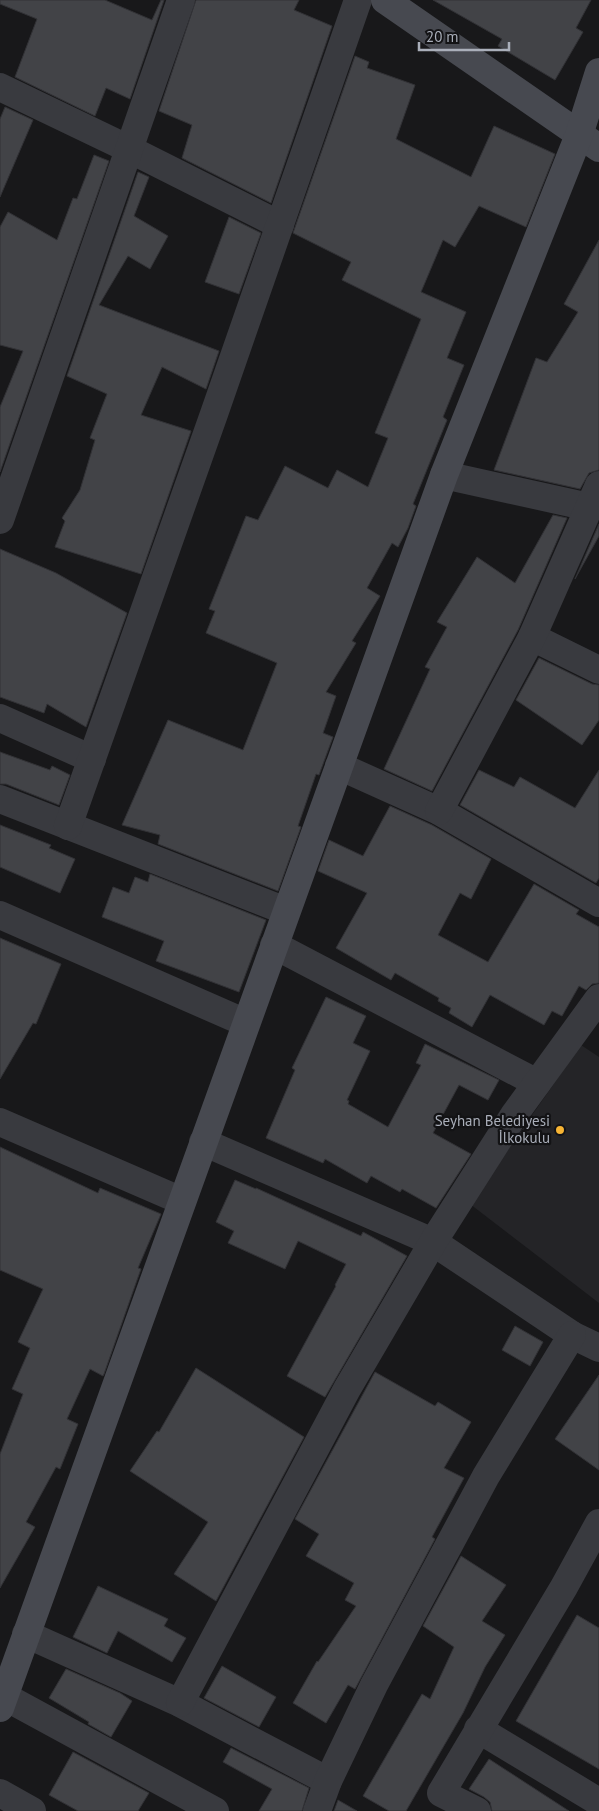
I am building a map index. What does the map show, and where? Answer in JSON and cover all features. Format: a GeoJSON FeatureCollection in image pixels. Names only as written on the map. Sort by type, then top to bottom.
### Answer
{"type":"FeatureCollection","features":[{"type":"Feature","properties":{"kind":"main road"},"geometry":{"type":"LineString","coordinates":[[385,0],[589,141]]}},
{"type":"Feature","properties":{"kind":"main road"},"geometry":{"type":"LineString","coordinates":[[1,1699],[444,475],[589,141],[599,72]]}},
{"type":"Feature","properties":{"kind":"street"},"geometry":{"type":"LineString","coordinates":[[0,520],[181,0]]}},
{"type":"Feature","properties":{"kind":"street"},"geometry":{"type":"LineString","coordinates":[[68,826],[358,0]]}},
{"type":"Feature","properties":{"kind":"street"},"geometry":{"type":"LineString","coordinates":[[0,88],[129,149],[280,225]]}},
{"type":"Feature","properties":{"kind":"street"},"geometry":{"type":"LineString","coordinates":[[440,811],[532,637],[594,496],[444,475]]}},
{"type":"Feature","properties":{"kind":"street"},"geometry":{"type":"LineString","coordinates":[[532,637],[599,670]]}},
{"type":"Feature","properties":{"kind":"street"},"geometry":{"type":"LineString","coordinates":[[0,718],[92,759]]}},
{"type":"Feature","properties":{"kind":"street"},"geometry":{"type":"LineString","coordinates":[[338,766],[440,811],[599,904]]}},
{"type":"Feature","properties":{"kind":"street"},"geometry":{"type":"LineString","coordinates":[[0,798],[286,910]]}},
{"type":"Feature","properties":{"kind":"street"},"geometry":{"type":"LineString","coordinates":[[0,915],[246,1023]]}},
{"type":"Feature","properties":{"kind":"street"},"geometry":{"type":"LineString","coordinates":[[274,945],[537,1084]]}},
{"type":"Feature","properties":{"kind":"street"},"geometry":{"type":"LineString","coordinates":[[180,1703],[347,1389],[433,1242],[514,1115],[599,998]]}},
{"type":"Feature","properties":{"kind":"street"},"geometry":{"type":"LineString","coordinates":[[0,1122],[182,1201]]}},
{"type":"Feature","properties":{"kind":"street"},"geometry":{"type":"LineString","coordinates":[[203,1142],[433,1242],[572,1335],[599,1348]]}},
{"type":"Feature","properties":{"kind":"street"},"geometry":{"type":"LineString","coordinates":[[317,1811],[328,1782],[374,1685],[486,1476],[572,1335]]}},
{"type":"Feature","properties":{"kind":"street"},"geometry":{"type":"LineString","coordinates":[[477,1811],[441,1793],[564,1587],[599,1523]]}},
{"type":"Feature","properties":{"kind":"street"},"geometry":{"type":"LineString","coordinates":[[26,1634],[180,1703],[328,1782]]}},
{"type":"Feature","properties":{"kind":"street"},"geometry":{"type":"LineString","coordinates":[[1,1699],[215,1811]]}},
{"type":"Feature","properties":{"kind":"street"},"geometry":{"type":"LineString","coordinates":[[478,1729],[599,1802]]}},
{"type":"Feature","properties":{"kind":"street"},"geometry":{"type":"LineString","coordinates":[[0,1793],[32,1811]]}},
{"type":"Feature","properties":{"kind":"shaded area","name":"Seyhan Belediyesi İlkokulu"},"geometry":{"type":"Polygon","coordinates":[[[581,1045],[599,1057],[599,1303],[470,1204],[581,1045]]]}},
{"type":"Feature","properties":{"kind":"building"},"geometry":{"type":"Polygon","coordinates":[[[0,0],[105,0],[152,20],[161,0],[164,0],[130,99],[106,88],[95,116],[15,77],[37,19],[0,4],[0,0]]]}},
{"type":"Feature","properties":{"kind":"building"},"geometry":{"type":"Polygon","coordinates":[[[196,0],[299,0],[294,10],[332,26],[271,203],[182,158],[192,125],[159,111],[196,0]]]}},
{"type":"Feature","properties":{"kind":"building"},"geometry":{"type":"Polygon","coordinates":[[[433,0],[591,0],[576,28],[583,32],[555,80],[498,46],[502,39],[433,0]]]}},
{"type":"Feature","properties":{"kind":"building"},"geometry":{"type":"Polygon","coordinates":[[[355,56],[369,62],[367,68],[415,85],[396,139],[471,177],[494,126],[555,154],[526,227],[479,206],[455,247],[443,240],[421,292],[466,312],[447,358],[464,365],[443,417],[447,420],[413,504],[416,506],[408,528],[398,547],[392,543],[367,588],[380,596],[352,641],[356,643],[326,692],[336,696],[323,733],[333,737],[319,775],[316,774],[298,826],[301,827],[278,891],[158,844],[160,835],[122,825],[168,720],[243,750],[277,663],[206,633],[215,611],[209,609],[246,516],[258,520],[285,466],[328,488],[337,470],[368,487],[388,438],[375,433],[421,319],[342,280],[351,262],[293,233],[355,56]]]}},
{"type":"Feature","properties":{"kind":"building"},"geometry":{"type":"Polygon","coordinates":[[[5,107],[33,120],[0,197],[0,119],[5,107]]]}},
{"type":"Feature","properties":{"kind":"building"},"geometry":{"type":"Polygon","coordinates":[[[94,155],[109,161],[0,472],[0,407],[23,351],[0,345],[0,227],[8,212],[57,240],[73,198],[77,199],[94,155]]]}},
{"type":"Feature","properties":{"kind":"building"},"geometry":{"type":"Polygon","coordinates":[[[138,172],[149,177],[134,216],[168,236],[150,269],[128,256],[99,305],[219,351],[206,389],[162,367],[141,415],[191,431],[141,574],[55,547],[65,521],[62,518],[80,490],[95,440],[90,438],[107,394],[67,376],[138,172]]]}},
{"type":"Feature","properties":{"kind":"building"},"geometry":{"type":"Polygon","coordinates":[[[229,217],[261,233],[239,294],[205,282],[229,217]]]}},
{"type":"Feature","properties":{"kind":"building"},"geometry":{"type":"Polygon","coordinates":[[[599,240],[599,470],[589,473],[580,489],[494,470],[536,358],[547,362],[578,312],[564,304],[599,240]]]}},
{"type":"Feature","properties":{"kind":"building"},"geometry":{"type":"Polygon","coordinates":[[[553,515],[567,518],[518,630],[432,791],[384,769],[430,669],[425,667],[447,627],[437,622],[477,557],[515,583],[553,515]]]}},
{"type":"Feature","properties":{"kind":"building"},"geometry":{"type":"Polygon","coordinates":[[[599,524],[599,536],[575,579],[599,524]]]}},
{"type":"Feature","properties":{"kind":"building"},"geometry":{"type":"Polygon","coordinates":[[[0,549],[56,573],[127,613],[86,727],[47,704],[44,713],[0,697],[0,549]]]}},
{"type":"Feature","properties":{"kind":"building"},"geometry":{"type":"Polygon","coordinates":[[[539,658],[592,684],[599,685],[599,720],[582,745],[516,700],[539,658]]]}},
{"type":"Feature","properties":{"kind":"building"},"geometry":{"type":"Polygon","coordinates":[[[0,752],[50,770],[52,766],[70,775],[59,805],[6,784],[0,784],[0,752]]]}},
{"type":"Feature","properties":{"kind":"building"},"geometry":{"type":"Polygon","coordinates":[[[479,770],[514,787],[520,777],[575,808],[599,770],[599,878],[596,883],[460,805],[479,770]]]}},
{"type":"Feature","properties":{"kind":"building"},"geometry":{"type":"Polygon","coordinates":[[[390,806],[432,825],[491,859],[471,899],[460,893],[438,935],[488,962],[534,884],[579,910],[576,914],[599,927],[599,983],[592,984],[586,990],[579,986],[562,1016],[552,1011],[544,1025],[490,995],[472,1027],[449,1013],[451,1008],[438,1001],[439,998],[395,973],[391,980],[336,948],[367,893],[318,871],[329,840],[363,856],[390,806]]]}},
{"type":"Feature","properties":{"kind":"building"},"geometry":{"type":"Polygon","coordinates":[[[0,825],[51,845],[49,848],[75,859],[60,893],[0,867],[0,825]]]}},
{"type":"Feature","properties":{"kind":"building"},"geometry":{"type":"Polygon","coordinates":[[[150,874],[266,920],[239,992],[156,961],[164,941],[102,917],[113,887],[129,893],[135,877],[148,882],[150,874]]]}},
{"type":"Feature","properties":{"kind":"building"},"geometry":{"type":"Polygon","coordinates":[[[0,938],[61,964],[36,1024],[33,1023],[0,1079],[0,938]]]}},
{"type":"Feature","properties":{"kind":"building"},"geometry":{"type":"Polygon","coordinates":[[[326,997],[366,1016],[353,1043],[370,1051],[347,1100],[349,1101],[348,1104],[388,1127],[421,1065],[416,1063],[425,1044],[499,1080],[488,1100],[459,1085],[433,1133],[471,1154],[436,1208],[402,1189],[400,1192],[371,1176],[367,1183],[325,1159],[323,1163],[266,1138],[295,1070],[292,1068],[326,997]]]}},
{"type":"Feature","properties":{"kind":"building"},"geometry":{"type":"Polygon","coordinates":[[[0,1147],[98,1193],[100,1188],[161,1214],[138,1268],[141,1269],[104,1374],[103,1376],[90,1369],[67,1419],[78,1424],[60,1469],[56,1467],[26,1522],[35,1527],[0,1588],[0,1454],[23,1394],[12,1389],[30,1348],[18,1342],[43,1289],[0,1270],[0,1147]]]}},
{"type":"Feature","properties":{"kind":"building"},"geometry":{"type":"Polygon","coordinates":[[[235,1180],[361,1236],[363,1232],[407,1256],[325,1397],[287,1376],[346,1264],[298,1241],[285,1269],[228,1243],[234,1231],[216,1222],[235,1180]]]}},
{"type":"Feature","properties":{"kind":"building"},"geometry":{"type":"Polygon","coordinates":[[[515,1326],[543,1342],[530,1366],[502,1350],[515,1326]]]}},
{"type":"Feature","properties":{"kind":"building"},"geometry":{"type":"Polygon","coordinates":[[[196,1368],[304,1437],[216,1601],[174,1574],[208,1522],[130,1471],[157,1431],[159,1432],[196,1368]]]}},
{"type":"Feature","properties":{"kind":"building"},"geometry":{"type":"Polygon","coordinates":[[[375,1372],[435,1406],[438,1402],[471,1422],[444,1468],[464,1478],[432,1537],[435,1539],[355,1689],[348,1685],[326,1723],[293,1703],[317,1661],[356,1606],[345,1600],[354,1583],[306,1556],[319,1534],[295,1519],[375,1372]]]}},
{"type":"Feature","properties":{"kind":"building"},"geometry":{"type":"Polygon","coordinates":[[[599,1375],[599,1470],[555,1439],[599,1375]]]}},
{"type":"Feature","properties":{"kind":"building"},"geometry":{"type":"Polygon","coordinates":[[[461,1556],[506,1585],[482,1621],[505,1635],[485,1667],[463,1713],[406,1811],[389,1811],[363,1796],[422,1694],[430,1699],[454,1647],[423,1626],[461,1556]]]}},
{"type":"Feature","properties":{"kind":"building"},"geometry":{"type":"Polygon","coordinates":[[[98,1586],[168,1619],[164,1626],[186,1638],[172,1662],[118,1631],[107,1653],[73,1637],[98,1586]]]}},
{"type":"Feature","properties":{"kind":"building"},"geometry":{"type":"Polygon","coordinates":[[[577,1615],[599,1628],[599,1769],[516,1721],[577,1615]]]}},
{"type":"Feature","properties":{"kind":"building"},"geometry":{"type":"Polygon","coordinates":[[[222,1666],[276,1697],[259,1727],[204,1698],[222,1666]]]}},
{"type":"Feature","properties":{"kind":"building"},"geometry":{"type":"Polygon","coordinates":[[[66,1669],[120,1693],[132,1701],[111,1737],[49,1698],[66,1669]]]}},
{"type":"Feature","properties":{"kind":"building"},"geometry":{"type":"Polygon","coordinates":[[[231,1748],[309,1788],[302,1811],[259,1811],[272,1789],[223,1762],[231,1748]]]}},
{"type":"Feature","properties":{"kind":"building"},"geometry":{"type":"Polygon","coordinates":[[[73,1752],[149,1793],[138,1811],[78,1811],[49,1795],[73,1752]]]}},
{"type":"Feature","properties":{"kind":"building"},"geometry":{"type":"Polygon","coordinates":[[[489,1759],[569,1811],[492,1811],[490,1802],[469,1789],[489,1759]]]}},
{"type":"Feature","properties":{"kind":"building"},"geometry":{"type":"Polygon","coordinates":[[[338,1800],[357,1811],[334,1811],[338,1800]]]}},
{"type":"Feature","properties":{"kind":"place","name":"Seyhan Belediyesi İlkokulu"},"geometry":{"type":"Point","coordinates":[560,1130]}}]}
